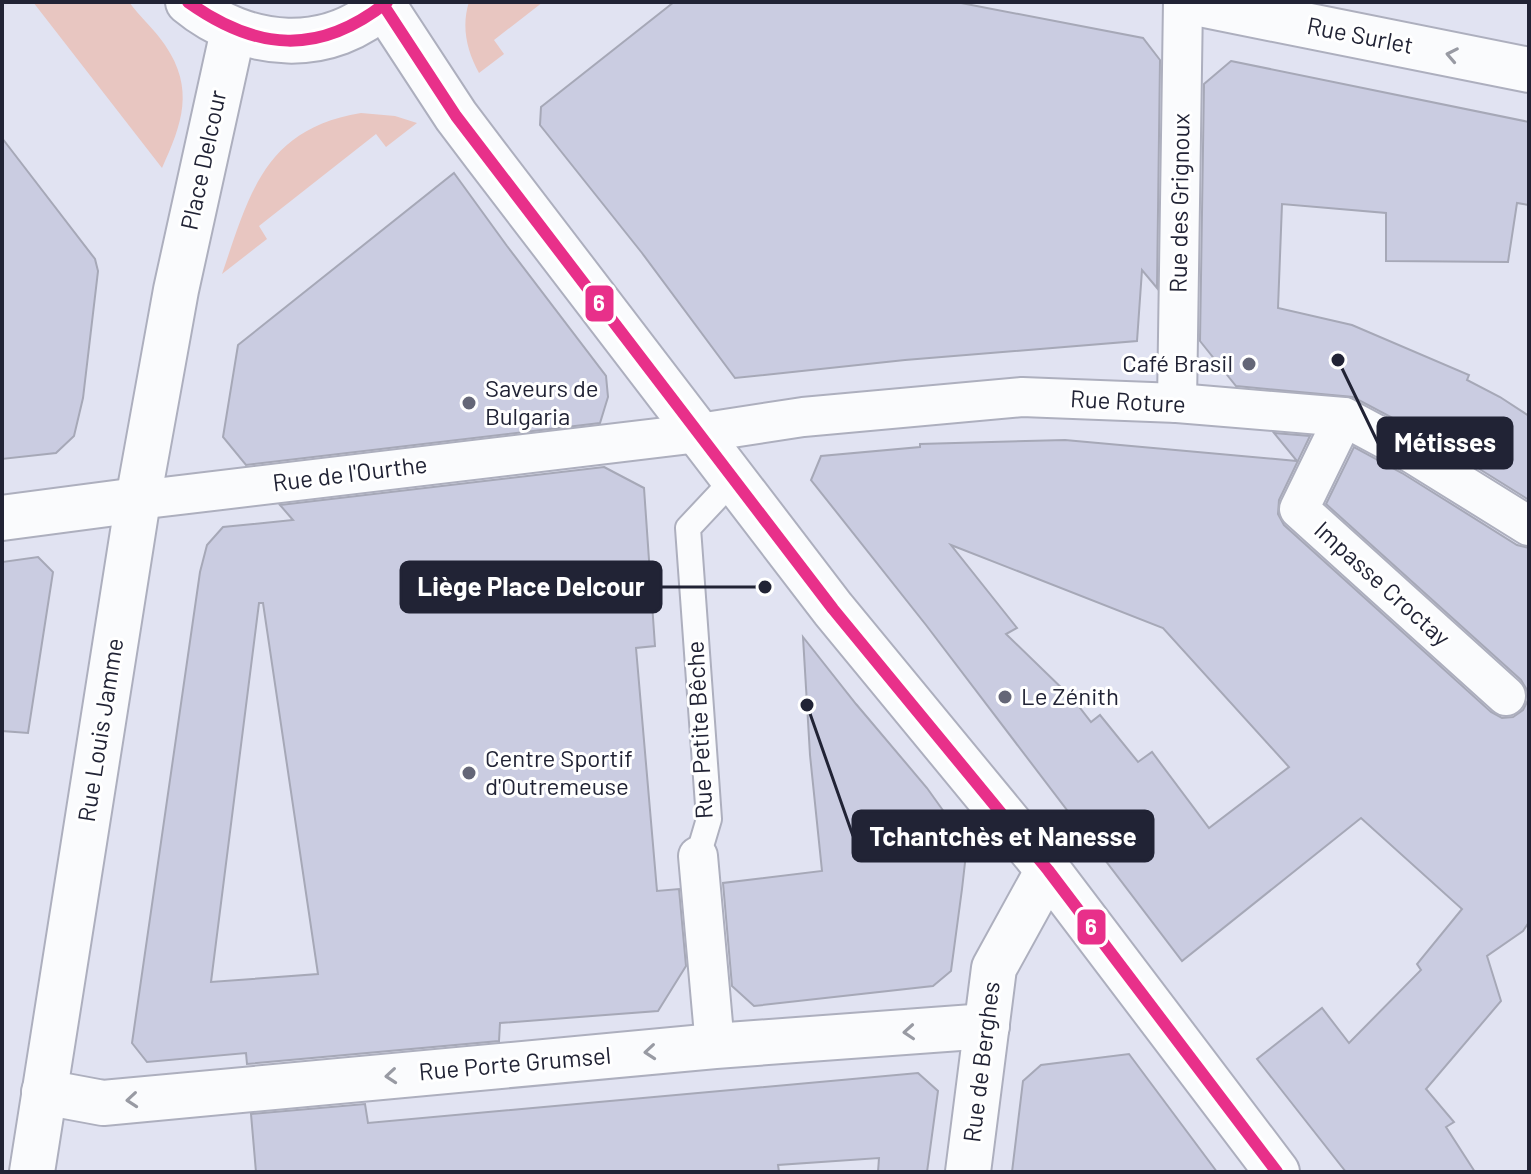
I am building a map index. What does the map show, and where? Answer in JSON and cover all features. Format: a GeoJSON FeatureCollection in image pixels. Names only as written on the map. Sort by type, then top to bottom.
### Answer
{"type":"FeatureCollection","features":[{"type":"Feature","properties":{"kind":"street"},"geometry":{"type":"LineString","coordinates":[[188,2],[206,17],[233,31],[285,41],[338,33],[385,4],[456,116],[833,609],[1048,870],[1277,1172]]}},
{"type":"Feature","properties":{"kind":"street","name":"Rue des Grignoux"},"geometry":{"type":"LineString","coordinates":[[1177,403],[1183,2]]}},
{"type":"Feature","properties":{"kind":"street","name":"Rue Surlet"},"geometry":{"type":"LineString","coordinates":[[1190,2],[1327,16],[1529,70]]}},
{"type":"Feature","properties":{"kind":"street","name":"Place Delcour"},"geometry":{"type":"LineString","coordinates":[[176,290],[233,31]]}},
{"type":"Feature","properties":{"kind":"street","name":"Rue Louis Jamme"},"geometry":{"type":"LineString","coordinates":[[32,1172],[138,500],[176,290]]}},
{"type":"Feature","properties":{"kind":"street","name":"Rue Roture"},"geometry":{"type":"LineString","coordinates":[[699,433],[803,417],[1022,397],[1177,403],[1344,417],[1413,454],[1529,526]]}},
{"type":"Feature","properties":{"kind":"street","name":"Impasse Croctay"},"geometry":{"type":"LineString","coordinates":[[1344,417],[1299,509],[1506,696]]}},
{"type":"Feature","properties":{"kind":"street","name":"Rue de l'Ourthe"},"geometry":{"type":"LineString","coordinates":[[2,518],[699,433]]}},
{"type":"Feature","properties":{"kind":"street","name":"Rue Petite Bêche"},"geometry":{"type":"LineString","coordinates":[[698,856],[715,1046]]}},
{"type":"Feature","properties":{"kind":"street","name":"Rue de Berghes"},"geometry":{"type":"LineString","coordinates":[[968,1172],[994,968],[1048,870]]}},
{"type":"Feature","properties":{"kind":"street","name":"Rue Porte Grumsel"},"geometry":{"type":"LineString","coordinates":[[44,1092],[103,1103],[715,1046],[987,1026]]}},
{"type":"Feature","properties":{"kind":"lane","name":"Rue Petite Bêche"},"geometry":{"type":"LineString","coordinates":[[698,856],[709,819],[688,528],[734,479]]}},
{"type":"Feature","properties":{"kind":"shaded area"},"geometry":{"type":"Polygon","coordinates":[[[33,2],[129,2],[161,39],[174,61],[183,92],[180,121],[162,168],[33,2]]]}},
{"type":"Feature","properties":{"kind":"shaded area"},"geometry":{"type":"Polygon","coordinates":[[[469,2],[543,2],[494,40],[504,54],[479,73],[466,39],[469,2]]]}},
{"type":"Feature","properties":{"kind":"shaded area"},"geometry":{"type":"Polygon","coordinates":[[[361,113],[395,116],[417,123],[386,147],[376,134],[259,226],[267,239],[222,274],[253,191],[282,149],[303,133],[329,121],[361,113]]]}},
{"type":"Feature","properties":{"kind":"building"},"geometry":{"type":"Polygon","coordinates":[[[674,2],[956,2],[1143,38],[1160,60],[1157,288],[1142,270],[1137,341],[735,378],[642,253],[540,125],[541,107],[674,2]]]}},
{"type":"Feature","properties":{"kind":"building"},"geometry":{"type":"Polygon","coordinates":[[[1231,61],[1529,122],[1529,205],[1517,203],[1508,262],[1386,261],[1386,213],[1282,204],[1278,308],[1352,325],[1469,375],[1467,380],[1529,416],[1529,500],[1425,435],[1353,397],[1236,386],[1200,341],[1204,84],[1231,61]]]}},
{"type":"Feature","properties":{"kind":"building"},"geometry":{"type":"Polygon","coordinates":[[[2,138],[95,259],[98,271],[83,398],[74,436],[56,453],[2,459],[2,138]]]}},
{"type":"Feature","properties":{"kind":"building"},"geometry":{"type":"Polygon","coordinates":[[[454,173],[606,376],[608,397],[600,423],[246,465],[223,437],[238,345],[454,173]]]}},
{"type":"Feature","properties":{"kind":"building"},"geometry":{"type":"Polygon","coordinates":[[[1274,433],[1310,436],[1279,500],[1278,514],[1284,525],[1491,712],[1502,718],[1513,717],[1523,710],[1528,700],[1521,680],[1326,504],[1354,447],[1402,473],[1517,545],[1529,548],[1529,922],[1523,931],[1487,956],[1501,1001],[1426,1089],[1454,1122],[1446,1127],[1475,1172],[1346,1172],[1257,1059],[1322,1008],[1349,1043],[1421,970],[1417,964],[1462,909],[1361,818],[1182,961],[926,625],[811,480],[821,456],[920,447],[920,444],[1065,440],[1297,461],[1274,433]],[[951,545],[1017,628],[1006,634],[1073,699],[1091,722],[1100,715],[1138,762],[1152,752],[1209,828],[1289,767],[1163,628],[951,545]]]}},
{"type":"Feature","properties":{"kind":"building","name":"Centre Sportif d'Outremeuse"},"geometry":{"type":"Polygon","coordinates":[[[604,467],[644,488],[655,646],[636,648],[657,891],[679,889],[686,966],[658,1011],[500,1023],[499,1041],[247,1064],[246,1053],[147,1062],[132,1043],[200,572],[207,545],[223,527],[293,520],[280,505],[604,467]],[[259,603],[211,982],[318,974],[263,603],[259,603]]]}},
{"type":"Feature","properties":{"kind":"building"},"geometry":{"type":"Polygon","coordinates":[[[38,557],[53,572],[28,733],[2,731],[2,562],[38,557]]]}},
{"type":"Feature","properties":{"kind":"building"},"geometry":{"type":"Polygon","coordinates":[[[803,637],[927,788],[967,845],[951,971],[933,986],[754,1006],[732,986],[723,883],[822,871],[810,755],[803,637]]]}},
{"type":"Feature","properties":{"kind":"building"},"geometry":{"type":"Polygon","coordinates":[[[1129,1054],[1217,1172],[1012,1172],[1023,1081],[1041,1065],[1129,1054]]]}},
{"type":"Feature","properties":{"kind":"building"},"geometry":{"type":"Polygon","coordinates":[[[918,1073],[938,1091],[927,1172],[878,1172],[879,1158],[778,1165],[779,1172],[256,1172],[251,1114],[365,1104],[368,1123],[918,1073]]]}},
{"type":"Feature","properties":{"kind":"transit line","name":"6"},"geometry":{"type":"LineString","coordinates":[[188,2],[239,30],[263,38],[288,41],[337,32],[362,20],[387,2]]}},
{"type":"Feature","properties":{"kind":"transit line","name":"6"},"geometry":{"type":"LineString","coordinates":[[384,6],[456,116],[833,609],[1048,870],[1277,1172]]}},
{"type":"Feature","properties":{"kind":"place","name":"Métisses"},"geometry":{"type":"Point","coordinates":[1338,360]}},
{"type":"Feature","properties":{"kind":"place","name":"Café Brasil"},"geometry":{"type":"Point","coordinates":[1249,364]}},
{"type":"Feature","properties":{"kind":"place","name":"Saveurs de Bulgaria"},"geometry":{"type":"Point","coordinates":[469,403]}},
{"type":"Feature","properties":{"kind":"place","name":"Liège Place Delcour"},"geometry":{"type":"Point","coordinates":[765,587]}},
{"type":"Feature","properties":{"kind":"place","name":"Le Zénith"},"geometry":{"type":"Point","coordinates":[1005,697]}},
{"type":"Feature","properties":{"kind":"place","name":"Tchantchès et Nanesse"},"geometry":{"type":"Point","coordinates":[807,705]}},
{"type":"Feature","properties":{"kind":"place","name":"Centre Sportif d'Outremeuse"},"geometry":{"type":"Point","coordinates":[469,773]}}]}
